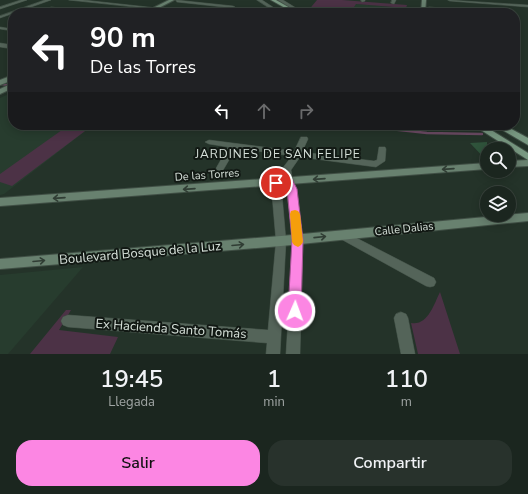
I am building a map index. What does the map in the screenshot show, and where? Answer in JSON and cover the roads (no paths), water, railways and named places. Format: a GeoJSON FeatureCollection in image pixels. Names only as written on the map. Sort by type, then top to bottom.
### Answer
{"type":"FeatureCollection","features":[{"type":"Feature","properties":{"kind":"main road"},"geometry":{"type":"LineString","coordinates":[[163,8],[175,0]]}},
{"type":"Feature","properties":{"kind":"main road"},"geometry":{"type":"LineString","coordinates":[[160,8],[175,0]]}},
{"type":"Feature","properties":{"kind":"main road"},"geometry":{"type":"LineString","coordinates":[[267,0],[281,8]]}},
{"type":"Feature","properties":{"kind":"main road"},"geometry":{"type":"LineString","coordinates":[[273,0],[287,8]]}},
{"type":"Feature","properties":{"kind":"main road"},"geometry":{"type":"LineString","coordinates":[[424,1],[430,2],[430,8]]}},
{"type":"Feature","properties":{"kind":"main road"},"geometry":{"type":"LineString","coordinates":[[485,130],[528,157]]}},
{"type":"Feature","properties":{"kind":"main road"},"geometry":{"type":"LineString","coordinates":[[507,130],[528,142]]}},
{"type":"Feature","properties":{"kind":"main road"},"geometry":{"type":"LineString","coordinates":[[516,164],[528,163]]}},
{"type":"Feature","properties":{"kind":"main road","name":"De las Torres"},"geometry":{"type":"LineString","coordinates":[[0,202],[276,183],[289,176],[480,166]]}},
{"type":"Feature","properties":{"kind":"main road","name":"Calle Dalias"},"geometry":{"type":"LineString","coordinates":[[281,241],[528,217]]}},
{"type":"Feature","properties":{"kind":"main road","name":"Boulevard Bosque de la Luz"},"geometry":{"type":"LineString","coordinates":[[0,264],[281,241]]}},
{"type":"Feature","properties":{"kind":"street"},"geometry":{"type":"LineString","coordinates":[[0,8],[25,0]]}},
{"type":"Feature","properties":{"kind":"street"},"geometry":{"type":"LineString","coordinates":[[27,8],[50,0]]}},
{"type":"Feature","properties":{"kind":"street"},"geometry":{"type":"LineString","coordinates":[[51,8],[72,0],[132,8]]}},
{"type":"Feature","properties":{"kind":"street"},"geometry":{"type":"LineString","coordinates":[[165,0],[233,6]]}},
{"type":"Feature","properties":{"kind":"street"},"geometry":{"type":"LineString","coordinates":[[259,0],[272,8]]}},
{"type":"Feature","properties":{"kind":"street"},"geometry":{"type":"LineString","coordinates":[[280,0],[294,8]]}},
{"type":"Feature","properties":{"kind":"street"},"geometry":{"type":"LineString","coordinates":[[450,0],[528,6]]}},
{"type":"Feature","properties":{"kind":"street"},"geometry":{"type":"LineString","coordinates":[[230,8],[238,3]]}},
{"type":"Feature","properties":{"kind":"street"},"geometry":{"type":"LineString","coordinates":[[454,6],[481,8]]}},
{"type":"Feature","properties":{"kind":"street"},"geometry":{"type":"LineString","coordinates":[[0,15],[6,15]]}},
{"type":"Feature","properties":{"kind":"street"},"geometry":{"type":"LineString","coordinates":[[293,354],[298,240],[289,176],[304,139]]}},
{"type":"Feature","properties":{"kind":"street"},"geometry":{"type":"LineString","coordinates":[[209,142],[368,164],[376,164],[381,161],[382,149]]}},
{"type":"Feature","properties":{"kind":"street"},"geometry":{"type":"LineString","coordinates":[[218,172],[233,146]]}},
{"type":"Feature","properties":{"kind":"street"},"geometry":{"type":"LineString","coordinates":[[273,354],[281,241],[276,183]]}},
{"type":"Feature","properties":{"kind":"street"},"geometry":{"type":"LineString","coordinates":[[343,235],[430,282]]}},
{"type":"Feature","properties":{"kind":"street"},"geometry":{"type":"LineString","coordinates":[[401,318],[408,354]]}},
{"type":"Feature","properties":{"kind":"street","name":"Ex Hacienda Santo Tomás"},"geometry":{"type":"LineString","coordinates":[[68,321],[274,337]]}},
{"type":"Feature","properties":{"kind":"waterway"},"geometry":{"type":"LineString","coordinates":[[0,84],[8,85]]}},
{"type":"Feature","properties":{"kind":"waterway"},"geometry":{"type":"LineString","coordinates":[[399,130],[427,133],[482,134]]}},
{"type":"Feature","properties":{"kind":"district","name":"JARDINES DE SAN FELIPE"},"geometry":{"type":"Point","coordinates":[278,154]}}]}
